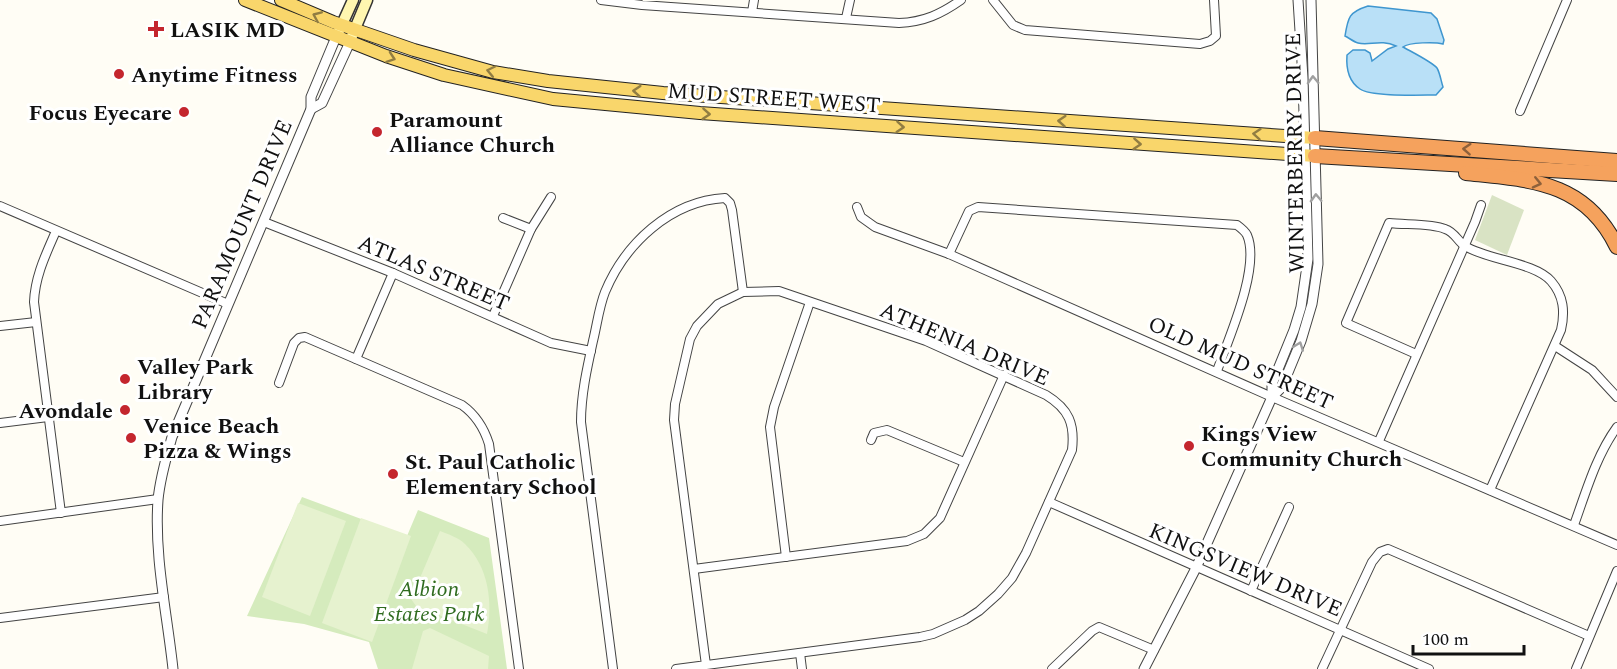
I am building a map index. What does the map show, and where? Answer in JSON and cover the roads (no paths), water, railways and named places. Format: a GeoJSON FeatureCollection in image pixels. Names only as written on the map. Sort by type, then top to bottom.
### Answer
{"type":"FeatureCollection","features":[{"type":"Feature","properties":{"kind":"highway"},"geometry":{"type":"LineString","coordinates":[[1310,138],[1617,161]]}},
{"type":"Feature","properties":{"kind":"highway"},"geometry":{"type":"LineString","coordinates":[[1310,156],[1617,174]]}},
{"type":"Feature","properties":{"kind":"highway"},"geometry":{"type":"LineString","coordinates":[[1375,159],[1540,183],[1560,190],[1588,207],[1600,219],[1617,247]]}},
{"type":"Feature","properties":{"kind":"main road","name":"MUD STREET WEST"},"geometry":{"type":"LineString","coordinates":[[245,0],[339,31],[355,29],[414,50],[493,72],[597,88],[1310,138]]}},
{"type":"Feature","properties":{"kind":"main road","name":"MUD STREET WEST"},"geometry":{"type":"LineString","coordinates":[[280,0],[339,31],[350,42],[444,75],[511,91],[597,105],[1310,156]]}},
{"type":"Feature","properties":{"kind":"main road","name":"PARAMOUNT DRIVE"},"geometry":{"type":"LineString","coordinates":[[339,31],[353,0]]}},
{"type":"Feature","properties":{"kind":"main road","name":"PARAMOUNT DRIVE"},"geometry":{"type":"LineString","coordinates":[[350,42],[366,0]]}},
{"type":"Feature","properties":{"kind":"street"},"geometry":{"type":"LineString","coordinates":[[602,0],[642,5],[899,23],[927,20],[961,0]]}},
{"type":"Feature","properties":{"kind":"street"},"geometry":{"type":"LineString","coordinates":[[752,12],[754,0]]}},
{"type":"Feature","properties":{"kind":"street"},"geometry":{"type":"LineString","coordinates":[[846,18],[850,0]]}},
{"type":"Feature","properties":{"kind":"street"},"geometry":{"type":"LineString","coordinates":[[993,0],[1013,25],[1025,30],[1200,44],[1210,42],[1216,36],[1214,0]]}},
{"type":"Feature","properties":{"kind":"street","name":"WINTERBERRY DRIVE"},"geometry":{"type":"LineString","coordinates":[[1298,0],[1310,138]]}},
{"type":"Feature","properties":{"kind":"street","name":"WINTERBERRY DRIVE"},"geometry":{"type":"LineString","coordinates":[[1272,397],[1282,387],[1301,341],[1316,284],[1318,239],[1310,156],[1311,0]]}},
{"type":"Feature","properties":{"kind":"street"},"geometry":{"type":"LineString","coordinates":[[1520,111],[1567,0]]}},
{"type":"Feature","properties":{"kind":"street","name":"PARAMOUNT DRIVE"},"geometry":{"type":"LineString","coordinates":[[173,669],[158,529],[158,499],[171,437],[311,109],[310,97],[339,31]]}},
{"type":"Feature","properties":{"kind":"street","name":"PARAMOUNT DRIVE"},"geometry":{"type":"LineString","coordinates":[[311,109],[322,103],[350,42]]}},
{"type":"Feature","properties":{"kind":"street"},"geometry":{"type":"LineString","coordinates":[[493,316],[531,229],[551,197]]}},
{"type":"Feature","properties":{"kind":"street"},"geometry":{"type":"LineString","coordinates":[[613,669],[581,422],[582,396],[604,294],[618,267],[646,232],[683,207],[714,198],[725,198],[730,203],[743,292]]}},
{"type":"Feature","properties":{"kind":"street"},"geometry":{"type":"LineString","coordinates":[[1379,441],[1475,222],[1480,205]]}},
{"type":"Feature","properties":{"kind":"street"},"geometry":{"type":"LineString","coordinates":[[0,206],[228,304]]}},
{"type":"Feature","properties":{"kind":"street","name":"OLD MUD STREET"},"geometry":{"type":"LineString","coordinates":[[856,207],[861,217],[874,227],[949,254],[1272,397],[1617,545]]}},
{"type":"Feature","properties":{"kind":"street"},"geometry":{"type":"LineString","coordinates":[[949,254],[969,211],[978,207],[1237,225],[1246,233],[1250,244],[1248,270],[1240,306],[1217,371]]}},
{"type":"Feature","properties":{"kind":"street"},"geometry":{"type":"LineString","coordinates":[[503,218],[531,229]]}},
{"type":"Feature","properties":{"kind":"street","name":"ATLAS STREET"},"geometry":{"type":"LineString","coordinates":[[264,222],[393,273],[552,343],[591,351]]}},
{"type":"Feature","properties":{"kind":"street"},"geometry":{"type":"LineString","coordinates":[[1416,354],[1346,323],[1389,224],[1443,228],[1453,233],[1463,246],[1534,271],[1550,280],[1563,302],[1564,316],[1555,346],[1490,490]]}},
{"type":"Feature","properties":{"kind":"street"},"geometry":{"type":"LineString","coordinates":[[56,231],[39,270],[35,290],[36,322],[62,513]]}},
{"type":"Feature","properties":{"kind":"street"},"geometry":{"type":"LineString","coordinates":[[356,359],[393,273]]}},
{"type":"Feature","properties":{"kind":"street","name":"ATHENIA DRIVE"},"geometry":{"type":"LineString","coordinates":[[676,669],[920,638],[965,620],[998,594],[1012,578],[1026,553],[1072,450],[1074,435],[1071,421],[1058,402],[927,341],[778,291],[743,292],[718,304],[697,326],[690,339],[675,404],[674,420],[706,665]]}},
{"type":"Feature","properties":{"kind":"street"},"geometry":{"type":"LineString","coordinates":[[786,557],[770,427],[774,407],[810,302]]}},
{"type":"Feature","properties":{"kind":"street"},"geometry":{"type":"LineString","coordinates":[[0,326],[36,322]]}},
{"type":"Feature","properties":{"kind":"street"},"geometry":{"type":"LineString","coordinates":[[279,383],[294,343],[304,337],[462,405],[478,419],[489,444],[519,669]]}},
{"type":"Feature","properties":{"kind":"street"},"geometry":{"type":"LineString","coordinates":[[1555,346],[1592,370],[1617,397]]}},
{"type":"Feature","properties":{"kind":"street"},"geometry":{"type":"LineString","coordinates":[[694,569],[907,541],[920,536],[940,518],[1004,375]]}},
{"type":"Feature","properties":{"kind":"street"},"geometry":{"type":"LineString","coordinates":[[1144,669],[1197,568],[1272,397]]}},
{"type":"Feature","properties":{"kind":"street"},"geometry":{"type":"LineString","coordinates":[[0,423],[48,417]]}},
{"type":"Feature","properties":{"kind":"street"},"geometry":{"type":"LineString","coordinates":[[1574,525],[1600,458],[1617,427]]}},
{"type":"Feature","properties":{"kind":"street"},"geometry":{"type":"LineString","coordinates":[[871,440],[874,433],[887,430],[964,462]]}},
{"type":"Feature","properties":{"kind":"street"},"geometry":{"type":"LineString","coordinates":[[0,521],[158,499]]}},
{"type":"Feature","properties":{"kind":"street","name":"KINGSVIEW DRIVE"},"geometry":{"type":"LineString","coordinates":[[1049,502],[1429,669]]}},
{"type":"Feature","properties":{"kind":"street"},"geometry":{"type":"LineString","coordinates":[[1251,591],[1289,507]]}},
{"type":"Feature","properties":{"kind":"street"},"geometry":{"type":"LineString","coordinates":[[1322,669],[1372,562],[1380,552],[1388,549],[1589,636]]}},
{"type":"Feature","properties":{"kind":"street"},"geometry":{"type":"LineString","coordinates":[[1576,669],[1617,571]]}},
{"type":"Feature","properties":{"kind":"street"},"geometry":{"type":"LineString","coordinates":[[0,618],[164,597]]}},
{"type":"Feature","properties":{"kind":"street"},"geometry":{"type":"LineString","coordinates":[[1052,669],[1099,627],[1154,650]]}},
{"type":"Feature","properties":{"kind":"street"},"geometry":{"type":"LineString","coordinates":[[800,653],[802,669]]}},
{"type":"Feature","properties":{"kind":"water"},"geometry":{"type":"Polygon","coordinates":[[[1368,6],[1431,13],[1437,19],[1444,40],[1443,44],[1416,43],[1403,47],[1437,68],[1443,87],[1436,95],[1366,92],[1353,82],[1348,69],[1347,55],[1353,50],[1365,50],[1370,53],[1372,61],[1396,46],[1385,43],[1358,43],[1345,36],[1350,16],[1368,6]]]}},
{"type":"Feature","properties":{"kind":"place","name":"LASIK MD"},"geometry":{"type":"Point","coordinates":[156,29]}},
{"type":"Feature","properties":{"kind":"place","name":"Anytime Fitness"},"geometry":{"type":"Point","coordinates":[119,74]}},
{"type":"Feature","properties":{"kind":"place","name":"Focus Eyecare"},"geometry":{"type":"Point","coordinates":[184,112]}},
{"type":"Feature","properties":{"kind":"place","name":"Paramount Alliance Church"},"geometry":{"type":"Point","coordinates":[377,132]}},
{"type":"Feature","properties":{"kind":"place","name":"Valley Park Library"},"geometry":{"type":"Point","coordinates":[125,379]}},
{"type":"Feature","properties":{"kind":"place","name":"Avondale"},"geometry":{"type":"Point","coordinates":[125,410]}},
{"type":"Feature","properties":{"kind":"place","name":"Venice Beach Pizza & Wings"},"geometry":{"type":"Point","coordinates":[131,438]}},
{"type":"Feature","properties":{"kind":"place","name":"Kings View Community Church"},"geometry":{"type":"Point","coordinates":[1189,446]}},
{"type":"Feature","properties":{"kind":"place","name":"St. Paul Catholic Elementary School"},"geometry":{"type":"Point","coordinates":[393,474]}},
{"type":"Feature","properties":{"kind":"park label","name":"Albion Estates Park"},"geometry":{"type":"Point","coordinates":[429,600]}}]}
